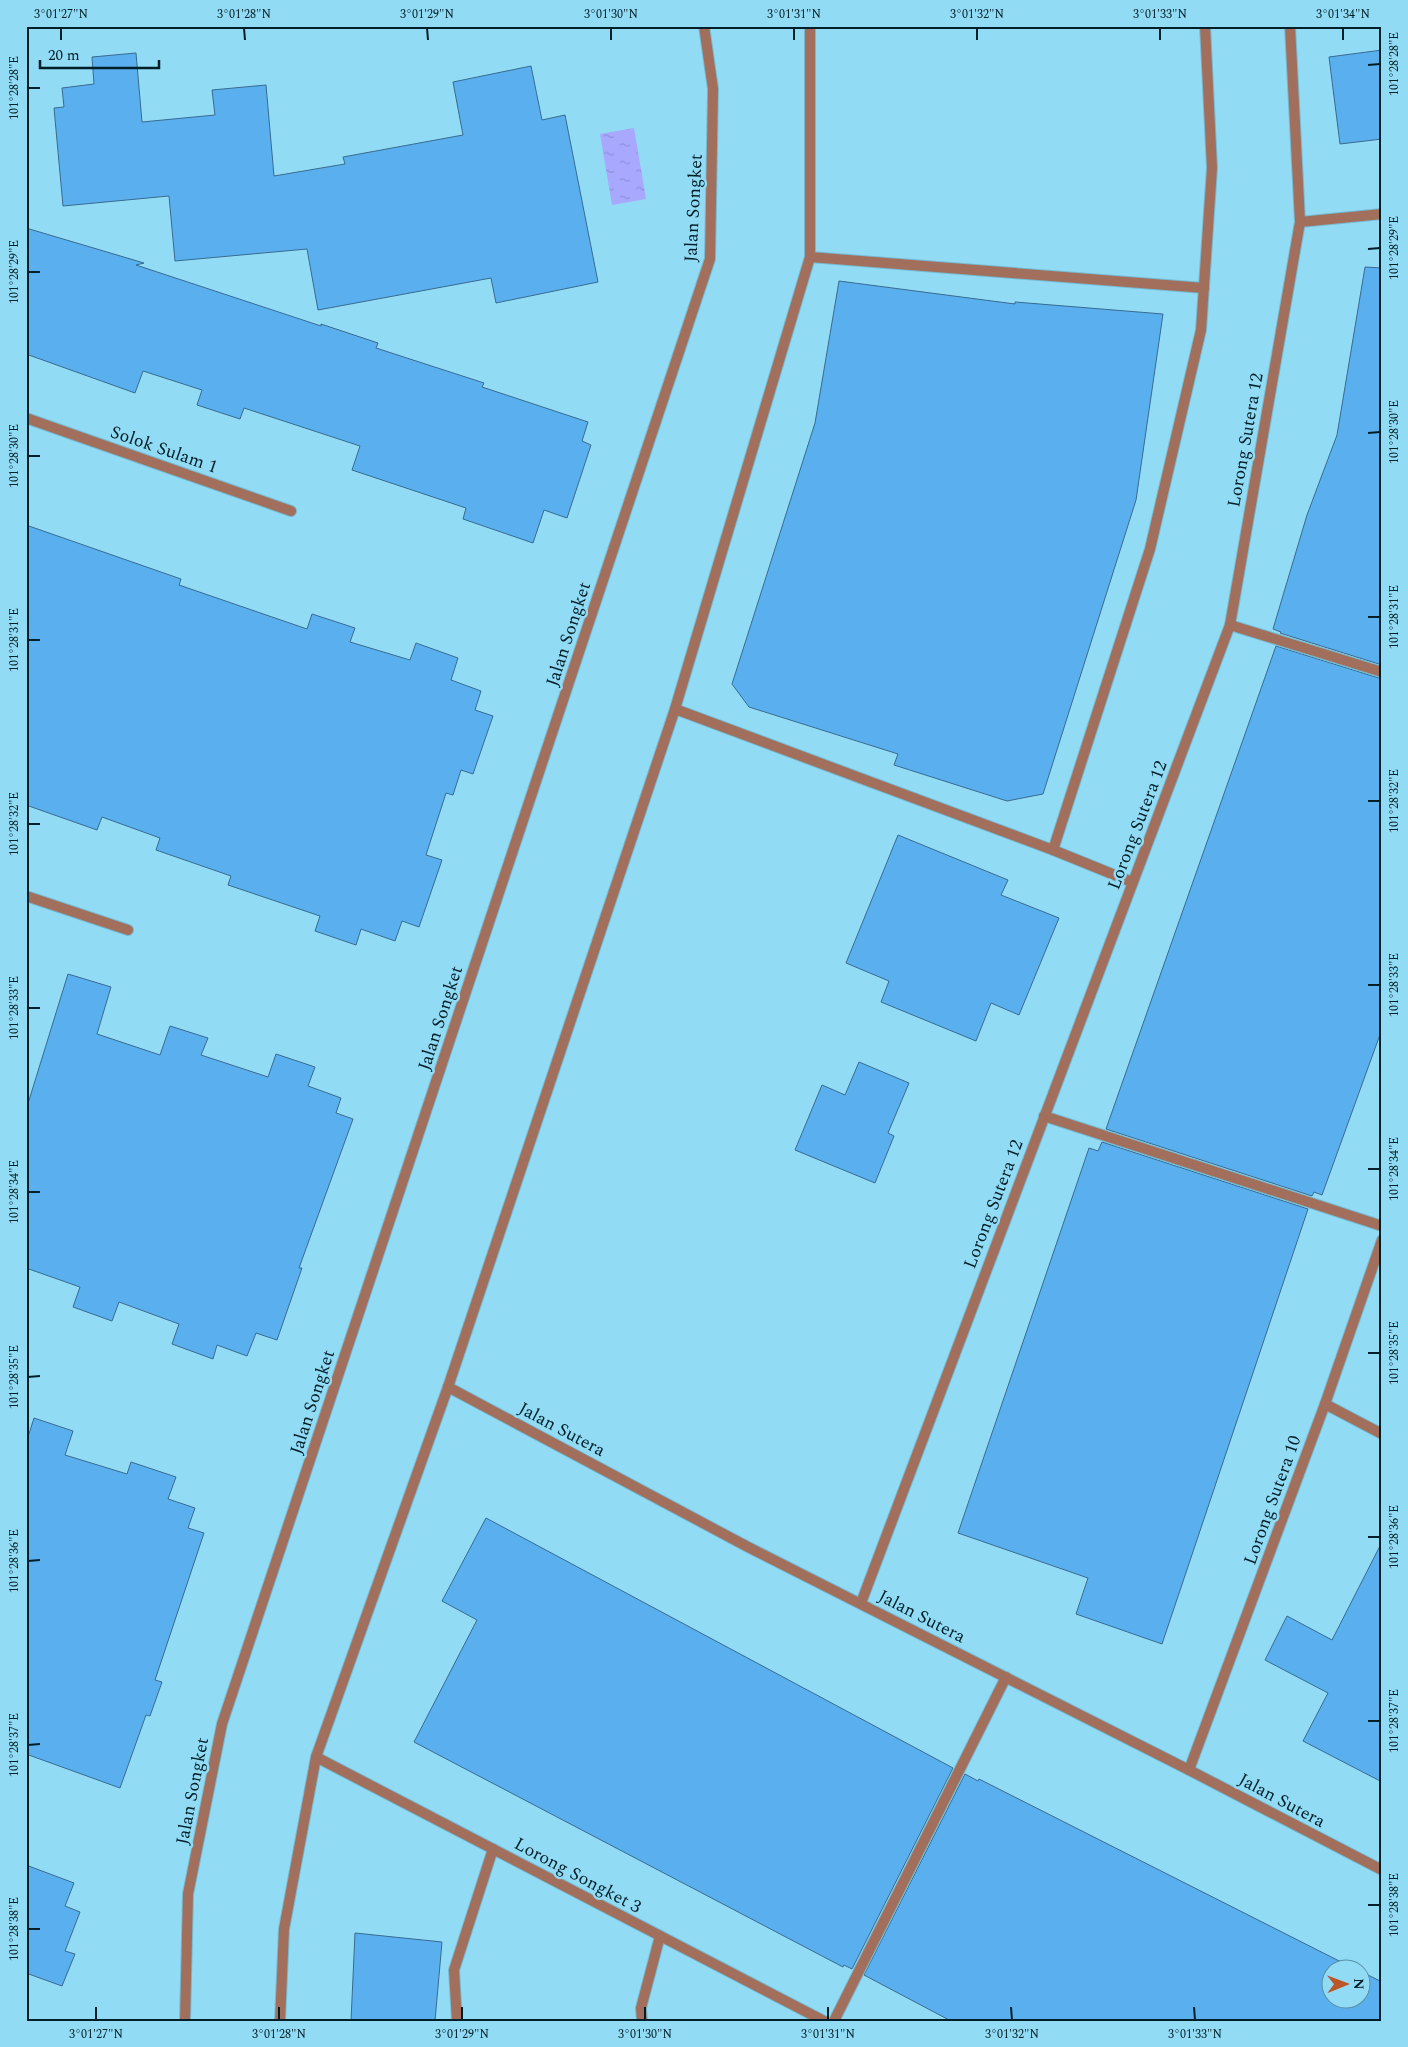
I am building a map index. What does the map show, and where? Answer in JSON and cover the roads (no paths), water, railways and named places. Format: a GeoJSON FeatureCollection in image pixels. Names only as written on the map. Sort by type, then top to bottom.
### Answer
{"type":"FeatureCollection","features":[{"type":"Feature","properties":{"kind":"street","name":"Jalan Songket"},"geometry":{"type":"LineString","coordinates":[[185,2021],[188,1894],[222,1724],[710,259],[713,89],[704,26]]}},
{"type":"Feature","properties":{"kind":"street"},"geometry":{"type":"LineString","coordinates":[[280,2021],[284,1929],[316,1757],[448,1387],[675,709],[810,257],[810,26]]}},
{"type":"Feature","properties":{"kind":"street"},"geometry":{"type":"LineString","coordinates":[[1053,850],[1150,549],[1201,330],[1212,168],[1205,26]]}},
{"type":"Feature","properties":{"kind":"street","name":"Lorong Sutera 12"},"geometry":{"type":"LineString","coordinates":[[861,1603],[1230,625],[1300,222],[1290,26]]}},
{"type":"Feature","properties":{"kind":"street"},"geometry":{"type":"LineString","coordinates":[[1300,222],[1382,214]]}},
{"type":"Feature","properties":{"kind":"street"},"geometry":{"type":"LineString","coordinates":[[810,257],[1204,288]]}},
{"type":"Feature","properties":{"kind":"street","name":"Solok Sulam 1"},"geometry":{"type":"LineString","coordinates":[[26,418],[291,511]]}},
{"type":"Feature","properties":{"kind":"street"},"geometry":{"type":"LineString","coordinates":[[1230,625],[1382,672]]}},
{"type":"Feature","properties":{"kind":"street"},"geometry":{"type":"LineString","coordinates":[[675,709],[1053,850],[1132,882]]}},
{"type":"Feature","properties":{"kind":"street"},"geometry":{"type":"LineString","coordinates":[[26,896],[128,930]]}},
{"type":"Feature","properties":{"kind":"street"},"geometry":{"type":"LineString","coordinates":[[1044,1116],[1382,1226]]}},
{"type":"Feature","properties":{"kind":"street","name":"Lorong Sutera 10"},"geometry":{"type":"LineString","coordinates":[[1189,1770],[1325,1404],[1382,1240]]}},
{"type":"Feature","properties":{"kind":"street","name":"Jalan Sutera"},"geometry":{"type":"LineString","coordinates":[[448,1387],[740,1542],[1382,1870]]}},
{"type":"Feature","properties":{"kind":"street"},"geometry":{"type":"LineString","coordinates":[[1325,1404],[1382,1434]]}},
{"type":"Feature","properties":{"kind":"street"},"geometry":{"type":"LineString","coordinates":[[834,2021],[1006,1677]]}},
{"type":"Feature","properties":{"kind":"street","name":"Lorong Songket 3"},"geometry":{"type":"LineString","coordinates":[[316,1757],[824,2021]]}},
{"type":"Feature","properties":{"kind":"street"},"geometry":{"type":"LineString","coordinates":[[457,2021],[454,1970],[493,1849]]}},
{"type":"Feature","properties":{"kind":"street"},"geometry":{"type":"LineString","coordinates":[[642,2021],[641,2008],[660,1936]]}},
{"type":"Feature","properties":{"kind":"water"},"geometry":{"type":"Polygon","coordinates":[[[634,128],[646,199],[612,205],[600,134],[634,128]]]}}]}
